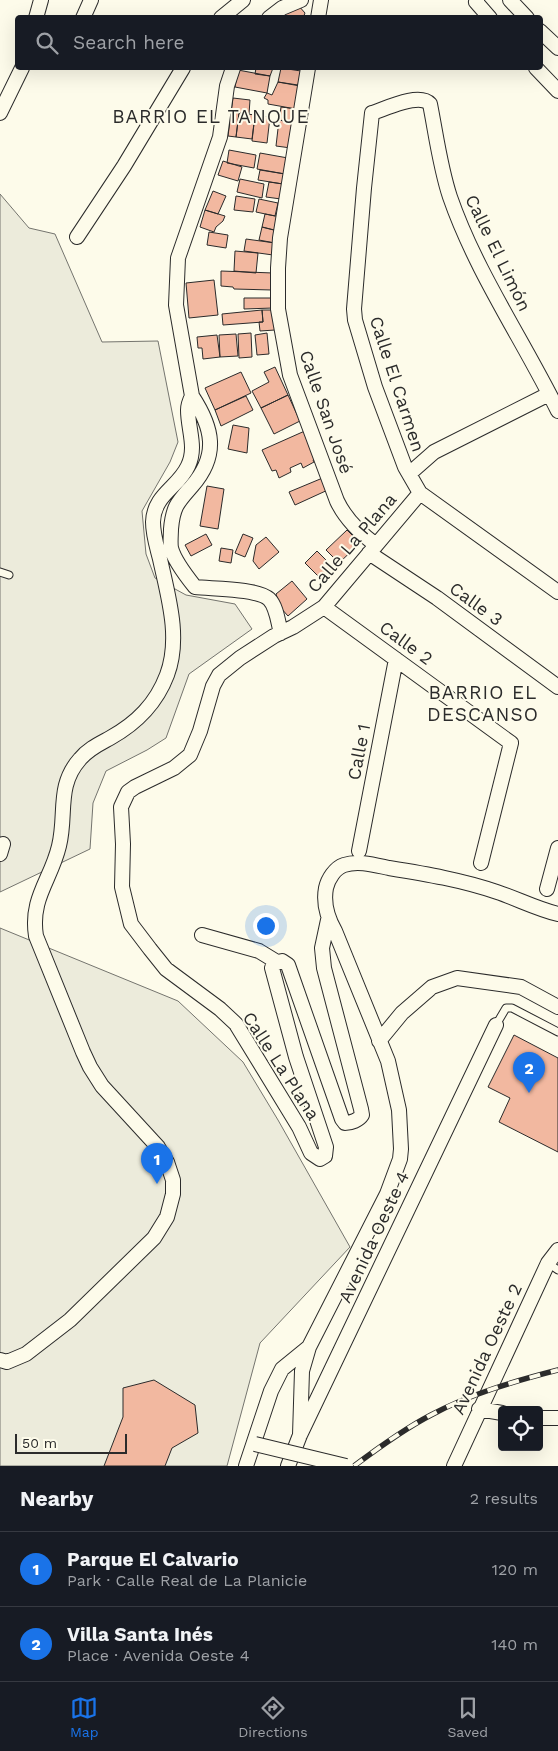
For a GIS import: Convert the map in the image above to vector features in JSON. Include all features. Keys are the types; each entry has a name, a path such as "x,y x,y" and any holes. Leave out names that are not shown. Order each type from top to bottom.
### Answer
{"street":[{"path":"37,15 41,0"},
{"path":"84,15 91,0"},
{"path":"225,15 243,0"},
{"path":"273,15 282,8 301,0"},
{"path":"318,15 321,0"},
{"path":"477,0 476,2 487,15"},
{"path":"510,0 524,15"},
{"path":"543,34 558,48"},
{"path":"0,113 21,70"},
{"path":"77,237 124,166 182,70"},
{"path":"232,70 227,86 220,137 178,258 176,272 176,305 192,396 208,426 211,443 207,465 201,475 176,504 172,518 172,548 184,572 195,587 243,591 255,593 269,599 273,605 281,633"},
{"name":"Calle San José","path":"308,70 280,238 277,287 281,331 290,375 340,506 373,549"},
{"path":"538,70 558,91"},
{"name":"Calle El Limón","path":"372,114 412,100 423,99 430,104 445,181 456,215 558,411"},
{"name":"Calle El Carmen","path":"372,114 354,309 355,320 375,387 409,474 420,493 558,592"},
{"path":"409,474 434,452 549,394"},
{"path":"0,1360 7,1362 26,1354 70,1320 154,1238 167,1217 173,1194 173,1180 158,1147 102,1086 82,1052 36,936 34,911 59,848 63,793 72,768 90,749 130,726 143,715 155,701 168,672 173,640 172,618 154,536 153,520 154,510 159,500 188,468 192,456 193,444 188,410 192,396"},
{"name":"Calle La Plana","path":"328,920 322,948 324,968 361,1110 362,1115 358,1120 345,1123 342,1119 286,963 282,961 274,964 273,974 296,1057 326,1147 325,1156 320,1159 311,1153 299,1126 236,1024 220,1009 166,969 132,924 127,911 122,886 123,844 121,806 128,792 134,787 174,768 190,755 200,731 212,686 219,675 240,658 324,607 420,493"},
{"name":"Calle 3","path":"373,549 558,688"},
{"name":"Calle 2","path":"324,607 511,743 481,863"},
{"name":"Calle 1","path":"359,852 396,659"},
{"path":"547,889 558,848"},
{"path":"300,1435 302,1371 309,1347 386,1194 400,1159 399,1110 388,1061 335,931 328,920 324,900 327,883 336,870 343,865 366,864 459,881 498,892 534,907 558,914"},
{"path":"202,935 259,951 277,962"},
{"path":"379,1041 402,1013 432,987 457,978 521,987 558,1007"},
{"name":"Avenida Oeste 4","path":"288,1466 300,1435 496,1025"},
{"name":"Avenida Oeste 2","path":"454,1466 480,1409 553,1267 558,1250"},
{"path":"246,1466 271,1391 282,1369 309,1347"},
{"path":"480,1409 498,1412"},
{"path":"543,1418 558,1418"},
{"path":"254,1443 346,1466"}],"lane":[{"path":"0,572 9,575"},
{"path":"496,1025 506,1008 512,1008 558,1032"}],"shaded area":[{"path":"0,194 29,228 55,234 102,342 158,341 178,442 170,462 142,511 146,554 155,578 186,595 235,604 252,629 189,674 166,738 106,771 93,803 90,849 0,892"},
{"path":"0,928 178,1001 243,1062 350,1247 260,1343 227,1466 0,1466"}],"building":[{"path":"298,5 305,13 304,15 280,15"},
{"path":"238,70 270,76 267,93 235,87"},
{"path":"256,70 272,70 270,76 255,74"},
{"path":"281,70 301,71 298,85 278,82"},
{"path":"278,82 300,86 296,109 268,104 268,100 264,98 267,93 272,95"},
{"path":"233,98 250,100 249,114 239,113 236,137 228,136"},
{"path":"281,107 296,109 295,123 279,120"},
{"path":"239,113 255,115 252,139 236,137"},
{"path":"255,115 270,117 267,143 252,141"},
{"path":"279,120 295,123 291,148 276,146"},
{"path":"229,150 256,155 254,168 227,163"},
{"path":"260,153 288,158 285,174 257,169"},
{"path":"223,161 242,167 238,181 218,175"},
{"path":"260,170 285,174 283,184 258,180"},
{"path":"240,179 264,184 262,198 237,192"},
{"path":"269,182 283,184 281,199 266,197"},
{"path":"213,191 226,196 218,214 205,210"},
{"path":"236,196 255,199 253,212 234,210"},
{"path":"259,199 278,203 275,216 256,212"},
{"path":"205,210 225,216 214,232 200,227"},
{"path":"265,214 281,217 278,231 262,227"},
{"path":"262,227 278,231 275,243 259,240"},
{"path":"209,232 228,235 226,248 207,245"},
{"path":"246,239 275,243 273,255 244,251"},
{"path":"235,251 258,253 256,273 234,271"},
{"path":"221,271 273,273 272,290 234,289 233,287 221,286"},
{"path":"214,280 218,315 189,318 186,283"},
{"path":"244,298 273,298 273,308 244,309"},
{"path":"262,310 263,322 223,325 222,314"},
{"path":"262,310 273,310 275,330 260,331 259,322 263,322"},
{"path":"251,333 252,357 239,358 238,334"},
{"path":"267,333 269,354 257,355 255,335"},
{"path":"236,334 238,356 220,357 219,335"},
{"path":"217,335 220,357 203,359 202,348 198,348 197,337"},
{"path":"275,367 288,395 261,408 252,391 269,382 264,372"},
{"path":"241,372 251,393 215,410 205,388"},
{"path":"288,395 300,421 274,434 261,408"},
{"path":"246,396 253,410 221,426 215,410"},
{"path":"233,425 249,428 247,453 228,449"},
{"path":"307,430 318,457 313,460 314,462 303,468 301,463 290,468 291,472 279,478 276,470 272,471 262,450"},
{"path":"325,477 330,489 295,505 289,492"},
{"path":"207,486 224,489 218,529 200,526"},
{"path":"347,530 360,543 339,563 326,550"},
{"path":"206,534 212,545 191,556 185,545"},
{"path":"243,534 253,538 245,557 235,553"},
{"path":"266,537 279,552 259,569 253,561 256,545"},
{"path":"221,548 233,550 231,563 219,561"},
{"path":"317,551 333,567 321,579 305,563"},
{"path":"292,581 307,599 288,616 280,607 276,594"},
{"path":"514,1035 558,1058 558,1152 499,1122 510,1098 488,1087"},
{"path":"154,1380 195,1405 198,1433 172,1448 165,1466 104,1466 123,1417 123,1388"}],"railway":[{"path":"354,1466 421,1420 446,1407 493,1389 558,1370"}],"place":[{"name":"Villa Santa Inés","path":"529,1093"},
{"name":"Parque El Calvario","path":"157,1184"}],"district":[{"name":"BARRIO EL TANQUE","path":"211,116"},
{"name":"BARRIO EL DESCANSO","path":"483,703"}]}
